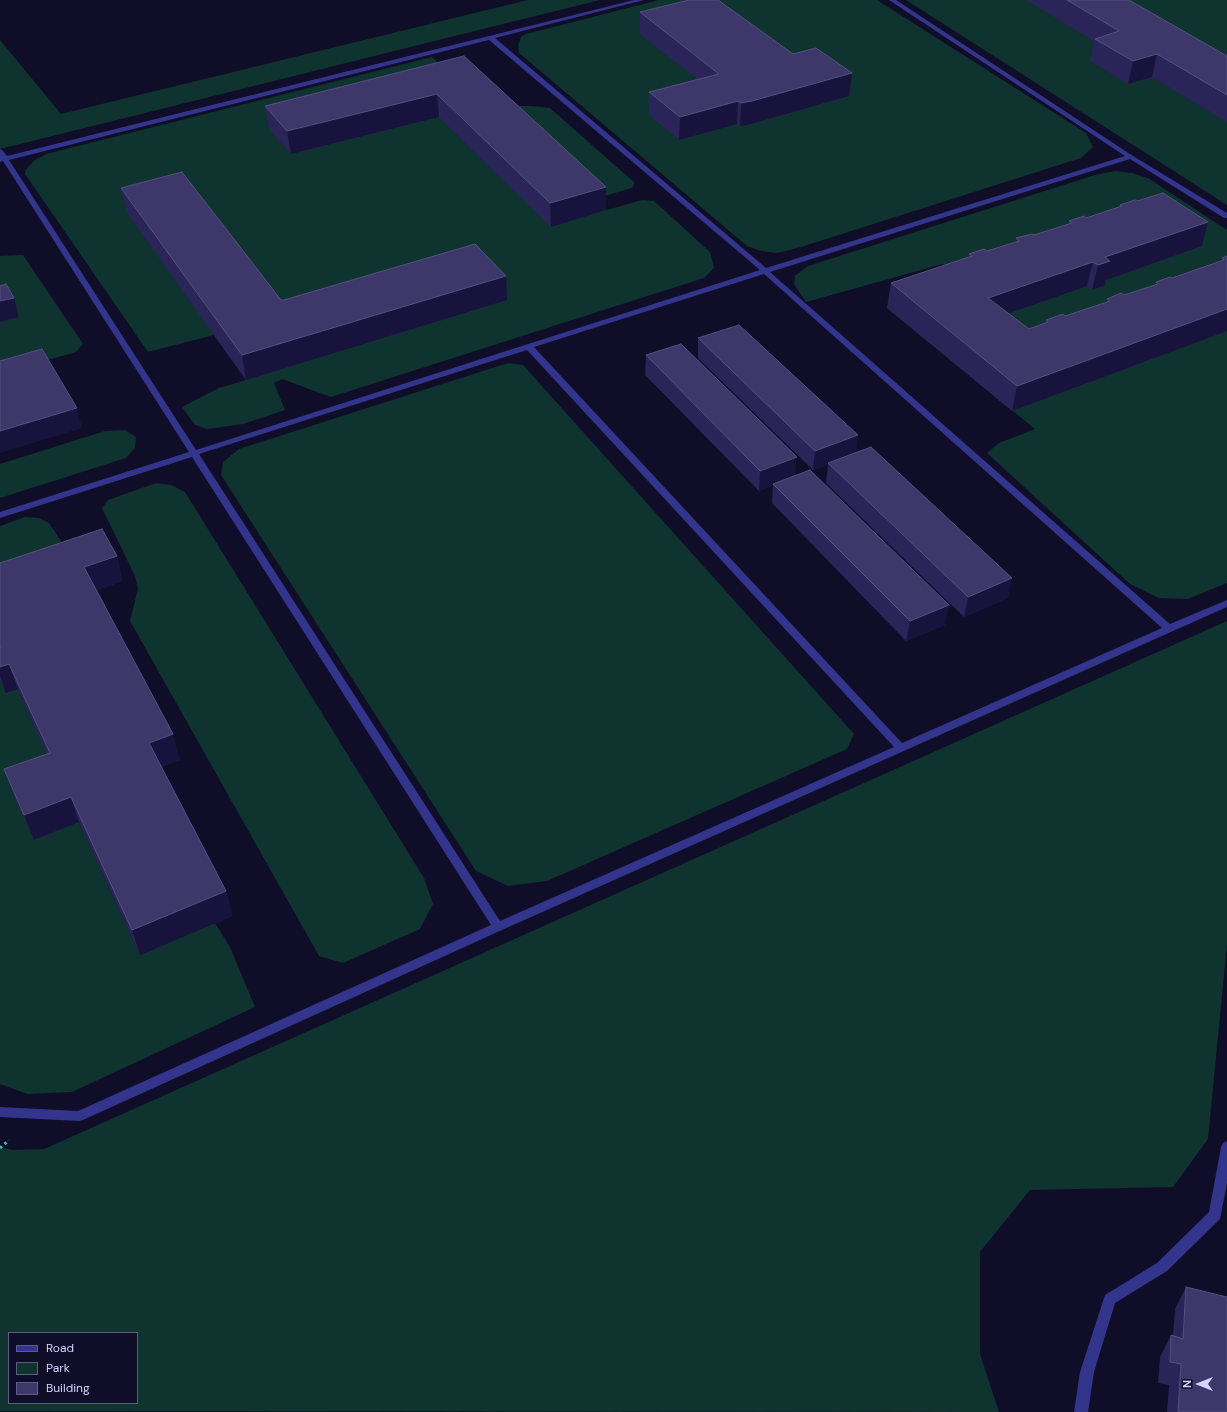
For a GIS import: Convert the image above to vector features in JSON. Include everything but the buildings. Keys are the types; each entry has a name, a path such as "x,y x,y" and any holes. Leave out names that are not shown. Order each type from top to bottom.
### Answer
{"lane":[{"path":"498,927 196,454 2,157 641,0"},
{"path":"892,0 1131,157 1227,216"},
{"path":"491,38 765,272 1168,628"},
{"path":"0,515 1131,157"},
{"path":"529,347 900,747"},
{"path":"0,1112 79,1116 900,747 1227,603"},
{"path":"1081,1412 1087,1372 1110,1298 1162,1267 1215,1215 1227,1147"}],"green space":[{"path":"528,0 600,0 0,149 0,40 61,114"},
{"path":"659,0 877,0 1086,133 1093,147 1081,158 801,247 777,253 761,251 747,246 519,53 518,46 521,37 526,34"},
{"path":"906,0 1227,0 1227,205"},
{"path":"432,57 456,81 503,106 532,106 550,108 635,183 632,188 594,199 607,210 642,200 654,201 710,252 714,268 704,278 331,397 282,379 274,383 285,410 243,424 207,429 195,425 182,407 219,388 246,380 214,335 148,352 25,174 26,169 35,160 46,154"},
{"path":"1115,171 1132,173 1148,178 1227,230 1227,583 1188,599 1159,598 1130,584 987,453 999,443 1035,429 887,308 967,281 965,278 943,264 806,302 794,284 795,276 808,266 1095,175"},
{"path":"23,255 83,344 76,352 0,373 0,256"},
{"path":"508,363 523,365 854,734 847,749 547,881 508,886 476,871 221,475 223,462 239,449"},
{"path":"125,430 136,437 135,448 126,458 0,498 0,464 105,431"},
{"path":"156,483 171,485 185,492 424,878 433,904 420,929 343,963 319,956 130,621 138,589 135,576 102,508 108,500"},
{"path":"25,517 39,518 49,523 77,565 0,591 0,526"},
{"path":"1227,621 1227,944 1208,1139 1173,1187 1030,1190 980,1252 980,1354 999,1412 0,1411 0,1147 13,1150 44,1149"},
{"path":"0,680 6,693 18,689 140,955 215,923 230,947 255,1007 72,1092 27,1094 0,1084"}]}
